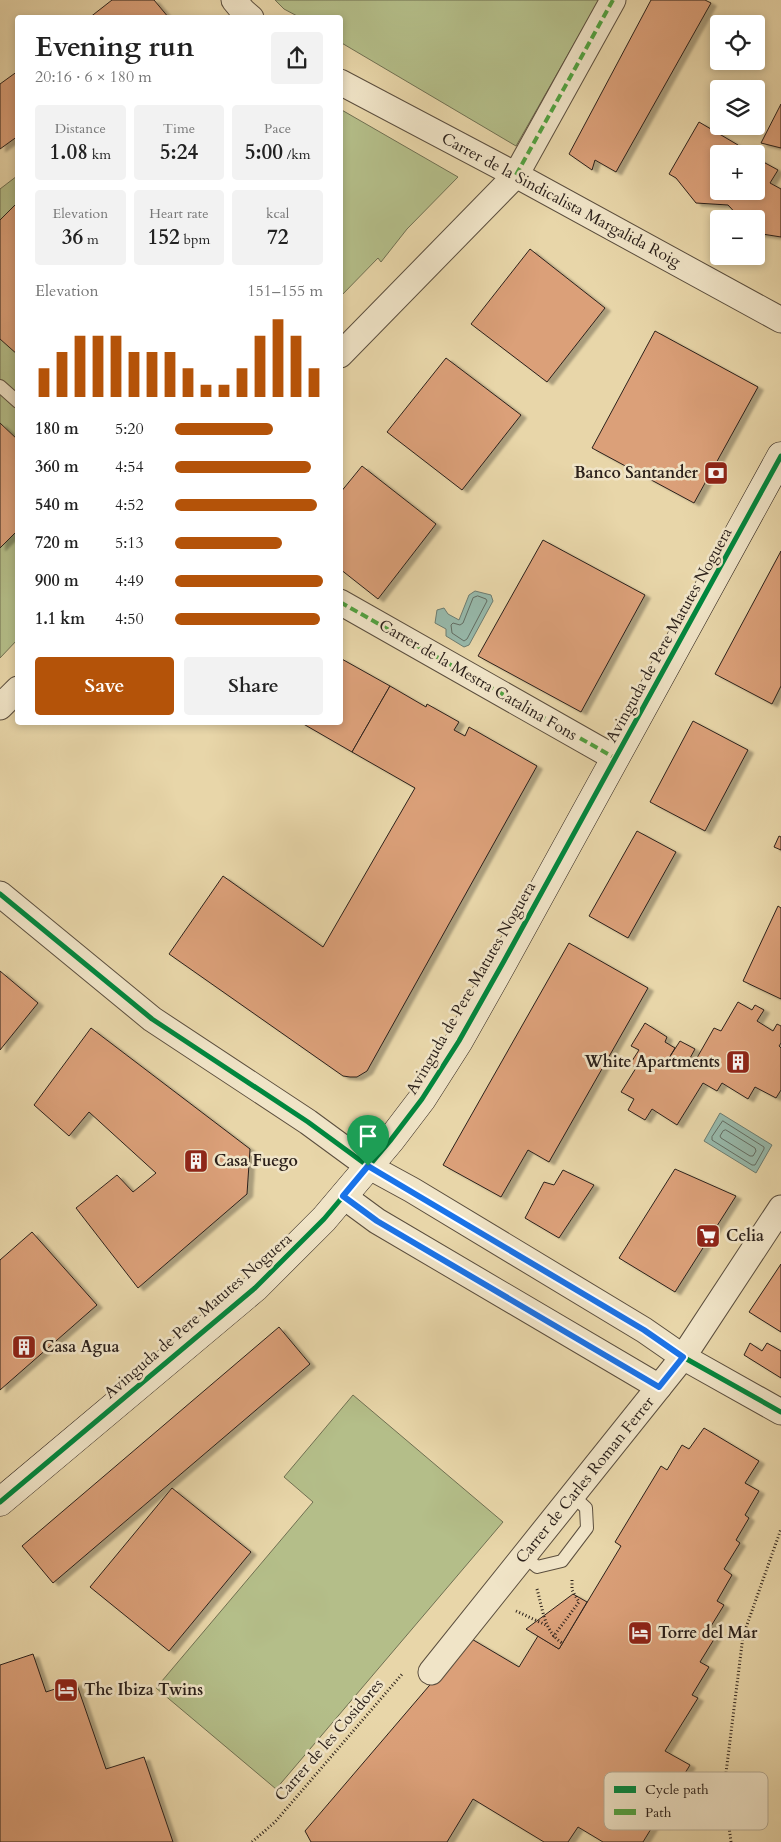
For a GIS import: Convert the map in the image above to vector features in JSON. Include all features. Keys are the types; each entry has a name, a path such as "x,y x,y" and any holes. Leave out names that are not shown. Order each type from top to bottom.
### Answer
{"street":[{"path":"234,0 248,15"},
{"path":"343,353 516,175 613,0"},
{"name":"Carrer de la Sindicalista Margalida Roig","path":"343,84 516,175 781,320"},
{"name":"Avinguda de Pere Matutes Noguera","path":"0,1502 254,1288 310,1235 422,1099 504,962 781,456"},
{"name":"Carrer de la Mestra Catalina Fons","path":"343,604 615,758"},
{"path":"0,707 15,692"},
{"path":"0,894 152,1019 308,1122 368,1166 420,1195 635,1324 683,1357 781,1412"},
{"path":"343,1196 377,1221 659,1387"},
{"name":"Carrer de Carles Roman Ferrer","path":"431,1672 530,1562 572,1496 683,1357 781,1208"}],"lane":[{"path":"0,386 15,399"},
{"path":"530,1562 562,1561 587,1528 586,1508 572,1496"}],"path":[{"path":"726,1772 743,1636 781,1530"},
{"path":"530,1562 547,1626 554,1637 562,1643"},
{"path":"554,1637 578,1602 572,1590 571,1582 573,1577"}],"green space":[{"path":"275,0 599,0 516,146 343,44 343,15 295,15 284,9"},
{"path":"343,111 458,177 407,229 381,262 378,258 343,294"},
{"path":"15,178 15,642 0,658 0,189"},
{"path":"353,1395 503,1522 276,1789 156,1688 313,1502 284,1477"}],"water":[{"path":"475,591 491,595 493,601 469,645 464,647 446,636 446,629 435,623 437,610 444,608 448,614 459,620 469,595"},
{"path":"720,1113 772,1145 756,1173 704,1141"}],"building":[{"path":"112,0 154,0 166,15 93,15"},
{"path":"651,0 705,0 711,3 616,172 595,160 592,170 569,154"},
{"path":"15,73 15,138 0,149 0,84"},
{"path":"781,104 781,148 761,143"},
{"path":"699,122 710,128 710,135 721,135 738,145 710,145 710,200 765,200 765,163 778,170 770,183 781,189 781,237 765,234 765,210 733,210 728,205 696,203 676,178 669,174"},
{"path":"15,205 15,352 0,339 0,220"},
{"path":"530,249 605,308 547,382 471,324"},
{"path":"655,331 758,387 694,503 592,448"},
{"path":"446,358 521,415 462,490 387,432"},
{"path":"0,423 15,437 15,533 0,548"},
{"path":"362,466 436,524 378,599 343,571 343,489"},
{"path":"543,540 645,595 581,712 478,656"},
{"path":"781,551 781,686 772,704 715,674"},
{"path":"343,660 390,686 352,752 305,725 343,725"},
{"path":"390,686 426,707 427,704 459,722 454,730 465,736 469,727 537,766 367,1071 357,1077 350,1077 343,1076 169,954 223,876 323,947 415,788 352,752"},
{"path":"693,721 748,750 705,831 650,802"},
{"path":"637,831 676,852 628,938 589,916"},
{"path":"779,836 781,837 781,850 774,847"},
{"path":"778,906 781,908 781,999 743,981"},
{"path":"569,943 648,988 549,1162 528,1150 501,1197 443,1165"},
{"path":"0,971 38,1003 0,1050"},
{"name":"White Apartments","path":"738,1002 752,1010 755,1005 764,1010 757,1021 773,1031 777,1024 781,1026 781,1043 779,1046 781,1048 781,1090 776,1098 755,1087 748,1099 722,1083 717,1091 703,1083 677,1125 652,1109 645,1120 628,1110 634,1099 621,1092 636,1068 630,1064 639,1050 631,1046 645,1023 667,1037 665,1042 675,1048 669,1058 680,1041 695,1049 689,1060 694,1063 714,1028 721,1031"},
{"name":"Casa Fuego","path":"91,1028 250,1149 247,1194 138,1288 76,1208 117,1175 133,1192 156,1173 89,1112 69,1136 34,1105"},
{"path":"675,1169 736,1196 675,1292 619,1258"},
{"path":"563,1170 594,1185 559,1238 525,1218 544,1182 554,1185"},
{"name":"Casa Agua","path":"32,1232 97,1305 0,1390 0,1260"},
{"path":"781,1264 781,1332 749,1312"},
{"path":"279,1327 310,1364 53,1583 22,1546"},
{"path":"750,1343 762,1351 767,1343 781,1351 781,1378 744,1355"},
{"name":"Torre del Mar","path":"704,1428 759,1461 745,1483 759,1491 745,1515 749,1518 736,1540 740,1543 724,1569 732,1575 717,1601 724,1605 708,1631 716,1636 700,1662 709,1667 692,1695 698,1698 665,1751 690,1765 686,1772 604,1772 604,1830 650,1830 643,1842 603,1842 578,1827 568,1842 544,1842 473,1799 447,1842 311,1842 305,1831 470,1638 519,1667 538,1636 559,1649 621,1546 615,1542 661,1466 667,1470 682,1445 689,1449"},
{"path":"172,1488 251,1552 169,1651 90,1587"},
{"path":"573,1594 587,1602 559,1649 526,1629"},
{"path":"33,1654 46,1692 76,1682 106,1769 144,1757 173,1842 0,1842 0,1665"}],"marked path":[{"path":"516,175 613,0"},
{"path":"343,604 615,758"}],"cycle path":[{"path":"0,1502 255,1288 324,1219 390,1141 422,1099 459,1041 504,961 781,456"},
{"path":"0,894 152,1019 308,1122 368,1166 412,1190 644,1330 683,1357 781,1412"}],"place":[{"name":"Banco Santander","path":"716,473"},
{"name":"White Apartments","path":"738,1062"},
{"name":"Casa Fuego","path":"196,1161"},
{"name":"Celia","path":"708,1236"},
{"name":"Casa Agua","path":"24,1347"},
{"name":"Torre del Mar","path":"640,1633"},
{"name":"The Ibiza Twins","path":"66,1690"}],"route":[{"path":"368,1166 412,1190 644,1330 683,1357 659,1387 377,1221 343,1196 368,1166"}]}
